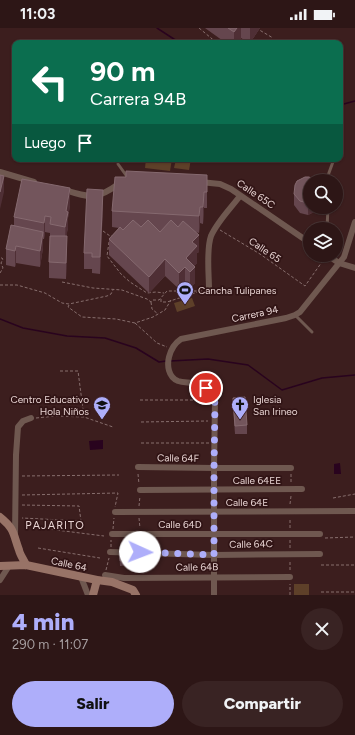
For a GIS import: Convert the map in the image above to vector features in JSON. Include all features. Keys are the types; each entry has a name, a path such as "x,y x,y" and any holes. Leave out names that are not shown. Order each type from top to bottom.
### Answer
{"street":[{"path":"0,172 39,183"},
{"path":"54,188 85,196 99,196 106,194 131,177"},
{"name":"Calle 65C","path":"196,182 220,184 231,189 303,238"},
{"path":"209,289 209,247 211,237 216,227 240,196"},
{"path":"295,315 300,312 339,263 345,253 355,222"},
{"path":"339,263 355,268"},
{"name":"Carrera 94","path":"170,354 177,342 189,337 295,315"},
{"path":"170,354 169,369 172,376 178,381 196,383 202,386 209,391 215,400 214,595"},
{"path":"26,565 19,551 15,535 15,496 18,427 23,421 31,418"},
{"name":"Calle 64F","path":"138,467 291,468"},
{"name":"Calle 64EE","path":"140,490 302,489"},
{"name":"Calle 64E","path":"115,512 355,511"},
{"path":"0,517 10,527 15,535"},
{"name":"Calle 64D","path":"112,534 320,536"},
{"name":"Calle 64C","path":"110,552 214,555 320,554"},
{"name":"Calle 64","path":"0,566 26,565 112,582 134,592"},
{"path":"0,580 9,566"},
{"name":"Calle 64B","path":"105,574 124,578 290,577"},
{"path":"81,577 88,595"},
{"path":"93,595 97,580"}],"lane":[{"path":"329,174 333,162"},
{"path":"118,164 131,177"},
{"path":"295,315 312,332"}],"path":[{"path":"199,28 213,40"},
{"path":"256,28 273,38"},
{"name":"Calle 65","path":"216,227 260,254 305,286 322,262"},
{"path":"103,230 110,236 116,236"},
{"path":"110,236 107,256 121,274 147,293 165,293"},
{"path":"0,256 3,259 1,263 3,268 0,273"},
{"path":"62,282 122,290 151,302 153,300 158,300 168,291 201,291"},
{"path":"0,285 17,285 45,293 62,303 69,304 107,296 111,294 113,290"},
{"path":"160,298 161,302 172,300 209,289"},
{"path":"69,304 68,307 82,317 135,323 165,310 172,300"},
{"path":"151,302 152,309 158,314"},
{"path":"135,323 157,343 166,346 170,354"},
{"path":"60,371 78,371 84,417"},
{"path":"140,400 215,400"},
{"path":"31,418 56,416 84,417 113,427"},
{"path":"141,422 215,421"},
{"path":"141,443 215,443"},
{"path":"16,476 119,475"},
{"path":"15,496 118,493"},
{"path":"333,498 355,494"},
{"path":"15,504 79,506 81,521 16,518"},
{"path":"32,527 104,536"},
{"path":"320,536 355,537"},
{"path":"38,548 100,558"},
{"path":"320,565 355,565"},
{"path":"321,592 355,592"}],"shaded area":[{"path":"146,162 172,162 170,171 145,168"},
{"path":"175,162 190,162 189,170 174,168"},
{"name":"Cancha Tulipanes","path":"192,298 195,306 177,312 174,303"},
{"path":"103,440 103,449 90,450 89,441"},
{"path":"340,463 341,474 334,474 334,464"},
{"path":"294,584 309,584 309,595 294,595"}],"building":[{"path":"228,28 237,28 234,32"},
{"path":"126,171 207,175 207,192 204,192 203,207 200,207 199,216 112,211 115,177 126,177"},
{"path":"0,175 4,176 0,192"},
{"path":"303,178 303,202 300,201 294,194 297,181"},
{"path":"22,179 70,188 65,227 50,224 51,217 45,216 44,223 14,217"},
{"path":"87,189 103,190 100,257 92,257 92,253 84,253"},
{"path":"133,220 141,227 148,220 160,232 171,220 178,227 183,221 199,235 192,242 197,246 186,258 195,267 190,272 185,267 179,273 165,259 149,277 109,239 120,227 123,230"},
{"path":"11,225 43,232 40,251 16,246 15,251 6,249"},
{"path":"50,236 67,236 66,263 49,262"},
{"name":"Iglesia San Irineo","path":"245,397 247,425 235,426 233,398"},
{"path":"119,551 130,551 131,560 120,561"}],"waterway":[{"path":"157,28 175,40"},
{"path":"343,104 355,101"},
{"path":"0,319 23,328 67,336 105,338 136,348 159,362 166,361"},
{"path":"170,361 208,359 248,365 282,390 322,378 355,375"}],"place":[{"name":"Cancha Tulipanes","path":"185,305"},
{"name":"Centro Educativo Hola Niños","path":"102,420"},
{"name":"Iglesia San Irineo","path":"240,420"}],"district":[{"name":"PAJARITO","path":"55,525"}],"route":[{"path":"140,552 214,555 215,400 206,388"}]}
